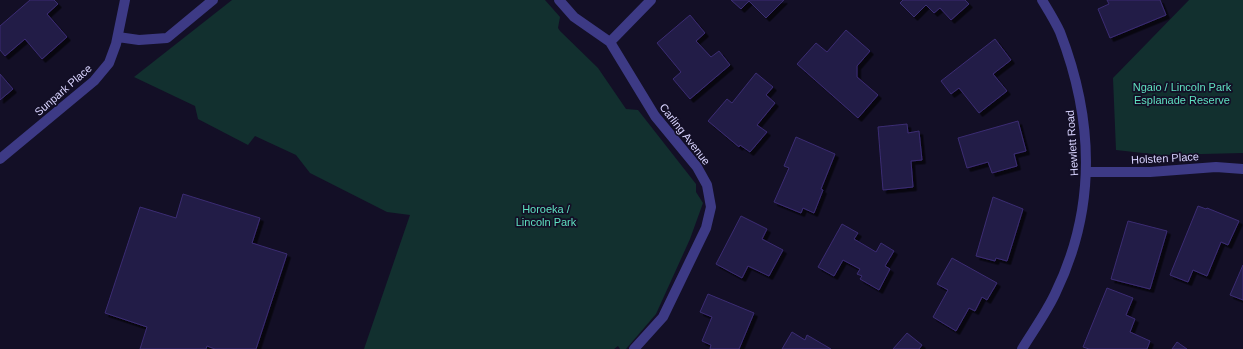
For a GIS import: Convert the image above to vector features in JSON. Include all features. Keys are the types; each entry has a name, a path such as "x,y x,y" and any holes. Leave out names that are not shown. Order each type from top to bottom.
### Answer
{"street":[{"name":"Sunpark Place","path":"0,159 94,81 109,63 118,37 125,0"},
{"path":"118,37 139,40 167,38 213,0"},
{"name":"Carling Avenue","path":"559,0 574,17 610,42 655,116 697,167 707,185 711,207 706,228 663,317 634,349"},
{"path":"610,42 651,0"},
{"name":"Hewlett Road","path":"1022,349 1055,295 1070,259 1084,206 1087,172 1080,94 1060,31 1042,0"},
{"name":"Holsten Place","path":"1087,172 1150,172 1216,167 1243,169"}],"green space":[{"name":"Horoeka / Lincoln Park","path":"232,0 545,0 560,17 558,28 560,31 598,68 626,109 638,110 696,184 696,192 703,203 690,239 656,314 626,349 620,349 618,346 614,349 364,349 410,215 387,212 310,173 296,155 255,136 248,145 198,119 195,106 134,77"},
{"name":"Ngaio / Lincoln Park Esplanade Reserve","path":"1189,0 1243,0 1243,153 1161,155 1116,150 1113,78"}],"building":[{"path":"30,0 54,0 58,4 47,14 67,37 42,59 25,39 5,56 0,50 0,26"},
{"path":"731,0 784,0 766,18 749,1 741,9"},
{"path":"903,0 965,0 969,4 951,20 940,8 934,13 926,5 914,17 900,3"},
{"path":"1107,0 1160,0 1166,15 1110,38 1098,9 1109,4"},
{"path":"690,15 705,33 696,41 711,57 719,51 730,65 690,99 673,79 681,72 657,43"},
{"path":"846,30 870,51 857,66 857,77 878,95 858,118 797,64 816,43 827,52"},
{"path":"995,39 1011,60 993,74 1007,91 979,113 959,88 951,94 941,81"},
{"path":"756,73 773,87 766,95 775,103 757,125 767,132 750,152 740,145 739,147 708,121 727,99 732,103"},
{"path":"0,74 13,89 0,100"},
{"path":"1018,121 1026,151 1014,154 1017,166 992,173 988,162 967,168 958,138"},
{"path":"907,124 908,133 919,131 922,160 911,161 913,187 883,190 878,127"},
{"path":"796,137 835,154 821,189 823,190 814,213 803,208 801,213 774,202 789,168 784,166"},
{"path":"183,194 260,218 252,243 287,254 256,349 215,349 207,346 206,349 140,349 147,327 105,313 140,207 176,218"},
{"path":"993,197 1023,209 1007,261 996,258 995,261 976,256"},
{"path":"1198,206 1207,208 1239,221 1228,245 1221,242 1207,276 1193,270 1188,282 1170,275"},
{"path":"741,216 767,229 762,239 783,250 769,276 748,266 742,278 716,264"},
{"path":"1128,221 1167,231 1150,289 1111,279"},
{"path":"842,224 858,233 854,239 876,252 881,243 894,251 885,266 890,269 879,290 860,279 862,276 857,274 860,269 843,260 834,276 818,267"},
{"path":"952,258 997,283 987,300 982,297 975,311 969,308 956,331 933,317 948,290 937,284"},
{"path":"1243,265 1243,300 1230,295"},
{"path":"1107,288 1133,298 1126,315 1135,319 1130,332 1150,341 1147,349 1089,349 1083,347"},
{"path":"708,294 754,313 739,349 710,349 711,345 702,341 712,317 700,312"},
{"path":"792,332 805,340 807,335 831,349 782,349"},
{"path":"907,333 922,345 919,349 893,349"},
{"path":"1177,342 1187,349 1172,349"}]}
